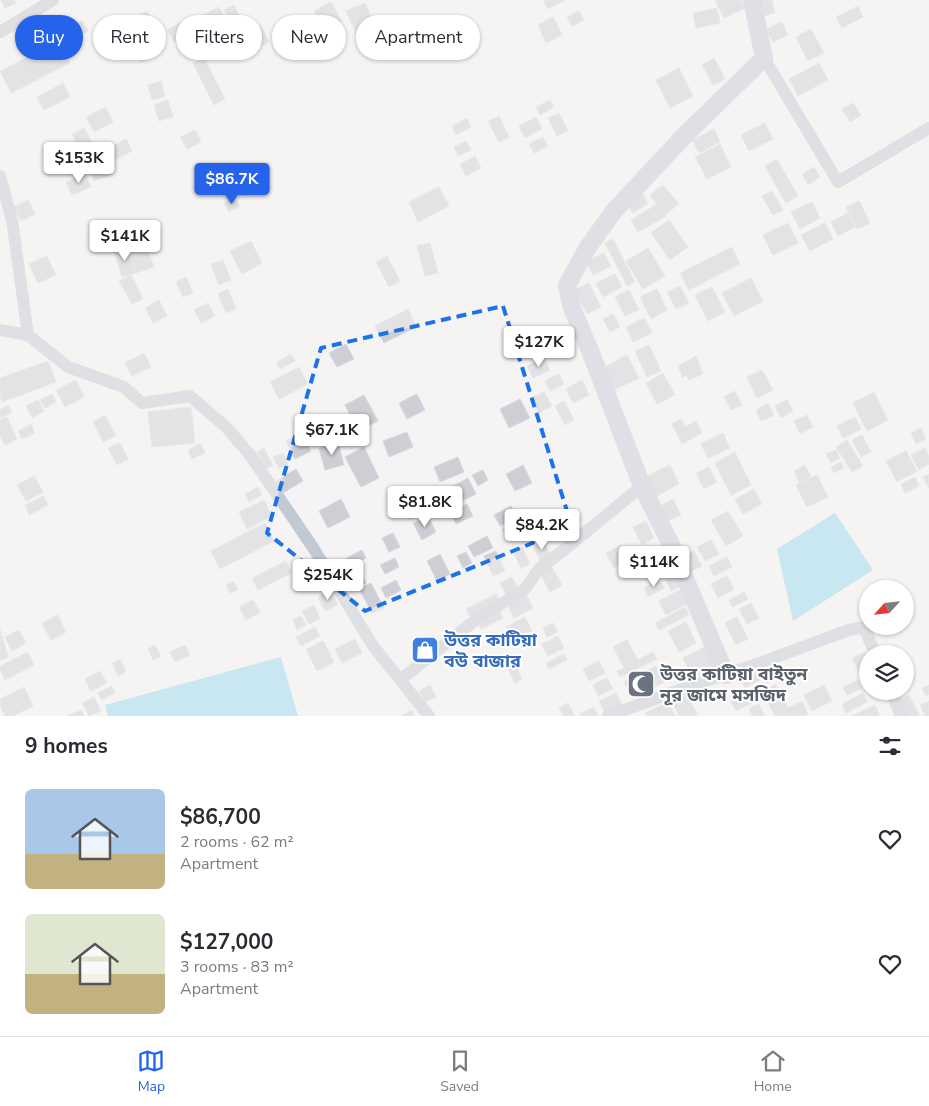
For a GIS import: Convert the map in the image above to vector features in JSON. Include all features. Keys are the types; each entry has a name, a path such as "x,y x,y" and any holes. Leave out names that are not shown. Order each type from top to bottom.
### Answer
{"street":[{"path":"0,32 53,0"},
{"path":"752,0 764,58 838,182 929,128"},
{"path":"726,674 670,543 642,486 572,308 568,285 588,247 614,211 684,135 764,58"},
{"path":"0,176 12,220 28,335"},
{"path":"0,330 28,335 68,367 124,387 142,403 190,396 227,428 250,455 314,549 373,646 429,716"},
{"path":"400,680 478,618 525,589 539,569 642,486"},
{"path":"608,716 849,630 864,627 872,645"},
{"path":"895,700 901,716"}],"highlighted area":[{"path":"503,306 572,527 365,611 267,533 321,348"}],"water":[{"path":"835,513 873,570 793,621 777,549"},
{"path":"281,657 298,716 108,716 105,705"}],"building":[{"path":"1,0 14,0 16,3 5,8"},
{"path":"543,0 566,0 548,9"},
{"path":"715,0 741,0 745,8 724,18"},
{"path":"758,0 772,0 775,13 759,17"},
{"path":"331,2 338,15 316,15 314,11"},
{"path":"365,3 370,15 356,15 356,33 346,11"},
{"path":"234,5 239,15 227,15 224,10"},
{"path":"858,6 863,17 842,28 836,17"},
{"path":"219,7 223,15 203,15"},
{"path":"717,8 720,23 696,28 693,13"},
{"path":"147,11 149,15 139,15"},
{"path":"579,11 584,20 572,26 567,17"},
{"path":"553,17 562,35 546,43 538,25"},
{"path":"83,22 88,31 83,34"},
{"path":"782,22 788,35 773,42 766,29"},
{"path":"176,25 176,41 174,42 167,30"},
{"path":"262,28 269,42 262,46"},
{"path":"811,29 824,53 808,61 796,37"},
{"path":"714,58 725,79 713,85 702,65"},
{"path":"22,60 68,60 70,63 11,93 0,71"},
{"path":"205,60 225,99 214,105 193,63"},
{"path":"819,63 828,80 798,96 789,79"},
{"path":"679,68 693,96 670,108 656,80"},
{"path":"161,81 165,96 152,100 148,85"},
{"path":"63,83 70,97 44,110 37,97"},
{"path":"168,100 173,117 159,121 154,105"},
{"path":"550,100 554,107 540,115 536,107"},
{"path":"853,103 861,115 850,122 842,109"},
{"path":"106,107 113,122 94,132 86,117"},
{"path":"559,113 568,131 557,136 548,118"},
{"path":"499,116 509,137 499,142 488,121"},
{"path":"536,117 542,129 525,138 519,126"},
{"path":"467,118 471,127 456,135 452,126"},
{"path":"765,123 773,139 749,151 741,135"},
{"path":"84,128 93,145 81,152 72,134"},
{"path":"714,129 720,142 699,153 692,140"},
{"path":"195,130 201,142 187,149 180,137"},
{"path":"543,137 548,146 534,153 529,144"},
{"path":"126,139 132,151 111,162 105,150"},
{"path":"466,141 471,150 458,156 454,147"},
{"path":"720,144 731,167 707,179 695,157"},
{"path":"101,149 111,175 94,181 85,155"},
{"path":"475,156 481,168 466,176 460,164"},
{"path":"777,159 798,196 786,203 765,166"},
{"path":"814,167 820,177 808,185 802,174"},
{"path":"85,173 91,187 72,195 66,182"},
{"path":"215,173 219,181 210,186 206,178"},
{"path":"252,176 259,189 245,196 239,183"},
{"path":"663,185 679,204 665,215 650,195"},
{"path":"439,187 449,206 418,222 409,202"},
{"path":"772,191 783,210 773,215 762,196"},
{"path":"643,194 648,204 632,213 627,202"},
{"path":"235,198 240,206 229,212 224,203"},
{"path":"28,200 35,214 21,221 14,207"},
{"path":"859,201 870,223 857,229 846,207"},
{"path":"812,202 820,218 800,229 791,212"},
{"path":"659,203 666,216 638,232 631,220"},
{"path":"848,213 855,227 838,236 831,222"},
{"path":"669,220 688,247 670,260 651,233"},
{"path":"148,221 151,240 113,247 109,228"},
{"path":"788,223 798,243 773,255 763,235"},
{"path":"825,223 833,239 810,251 801,235"},
{"path":"613,239 635,282 627,286 605,243"},
{"path":"251,241 262,263 242,274 230,251"},
{"path":"430,243 438,273 425,276 417,246"},
{"path":"146,245 154,267 136,273 129,250"},
{"path":"128,247 136,273 122,277 114,252"},
{"path":"732,247 740,264 689,290 680,273"},
{"path":"648,248 665,276 643,289 626,261"},
{"path":"604,253 611,266 593,275 586,262"},
{"path":"47,256 56,275 38,283 29,264"},
{"path":"387,256 400,281 389,287 376,262"},
{"path":"223,260 231,280 219,285 211,264"},
{"path":"615,274 622,287 603,297 596,283"},
{"path":"131,275 143,299 132,304 119,281"},
{"path":"186,277 193,293 183,297 176,282"},
{"path":"751,278 763,301 734,316 722,293"},
{"path":"589,283 601,307 587,314 574,290"},
{"path":"680,286 689,303 676,309 667,292"},
{"path":"712,287 725,312 708,321 695,295"},
{"path":"228,289 236,309 226,313 218,294"},
{"path":"657,289 667,310 651,319 640,297"},
{"path":"629,290 639,310 625,316 615,297"},
{"path":"159,300 167,316 153,323 145,308"},
{"path":"208,303 215,316 201,323 194,310"},
{"path":"408,309 416,327 384,343 375,326"},
{"path":"613,314 620,327 610,332 603,319"},
{"path":"644,318 652,333 633,342 626,327"},
{"path":"546,331 554,346 531,358 523,343"},
{"path":"346,344 354,359 337,367 329,353"},
{"path":"649,345 661,371 647,377 635,351"},
{"path":"144,353 151,367 132,376 125,363"},
{"path":"291,354 295,361 280,369 277,362"},
{"path":"627,355 639,378 614,390 603,368"},
{"path":"696,356 703,374 689,380 686,375 683,378 678,366"},
{"path":"544,357 550,370 533,378 527,366"},
{"path":"48,361 56,382 2,402 0,378"},
{"path":"299,367 308,384 279,399 270,382"},
{"path":"762,370 773,390 757,398 747,377"},
{"path":"663,373 675,395 657,404 646,383"},
{"path":"559,374 564,384 550,391 545,381"},
{"path":"76,380 84,397 65,407 56,390"},
{"path":"582,380 589,395 573,403 566,389"},
{"path":"735,391 742,405 731,410 724,397"},
{"path":"544,392 552,406 539,413 531,398"},
{"path":"874,392 888,420 867,431 853,403"},
{"path":"52,394 56,402 45,408 40,400"},
{"path":"417,394 425,410 407,419 399,403"},
{"path":"364,395 378,421 358,431 345,405"},
{"path":"520,399 530,418 509,428 500,409"},
{"path":"38,400 44,411 32,418 26,406"},
{"path":"787,400 793,411 781,418 775,406"},
{"path":"564,401 574,420 565,425 555,406"},
{"path":"768,403 774,415 761,421 756,410"},
{"path":"8,405 12,412 1,418 0,409"},
{"path":"191,407 195,443 152,447 148,412"},
{"path":"105,415 116,436 103,442 93,422"},
{"path":"807,415 813,427 800,434 794,421"},
{"path":"7,417 17,439 5,445 0,436 0,420"},
{"path":"855,417 861,429 843,438 837,426"},
{"path":"333,419 340,432 320,443 313,430"},
{"path":"681,419 685,427 696,421 702,433 682,444 672,424"},
{"path":"31,424 35,433 22,439 18,431"},
{"path":"921,428 926,439 916,444 911,433"},
{"path":"407,432 413,447 389,457 383,441"},
{"path":"301,433 311,451 295,459 286,441"},
{"path":"723,433 730,448 708,458 701,444"},
{"path":"862,435 871,452 861,457 852,440"},
{"path":"847,440 863,466 852,472 836,447"},
{"path":"338,442 344,465 325,470 319,448"},
{"path":"120,443 128,459 117,465 108,448"},
{"path":"200,443 205,453 192,459 188,450"},
{"path":"364,447 379,478 361,487 345,457"},
{"path":"264,448 273,466 266,469 257,452"},
{"path":"925,448 929,457 929,464 919,470 911,455"},
{"path":"836,450 840,458 831,463 826,454"},
{"path":"906,451 917,471 897,482 886,461"},
{"path":"735,452 751,485 731,495 715,463"},
{"path":"283,453 288,464 279,469 273,457"},
{"path":"458,457 464,472 440,482 434,467"},
{"path":"841,462 844,468 834,473 831,467"},
{"path":"523,465 532,483 515,491 506,474"},
{"path":"670,465 679,484 655,497 645,477"},
{"path":"805,465 811,477 799,483 794,471"},
{"path":"709,467 717,482 704,489 696,473"},
{"path":"296,469 303,481 283,493 276,481"},
{"path":"483,470 488,480 478,486 472,475"},
{"path":"929,474 929,488 923,477"},
{"path":"817,475 828,497 807,507 796,485"},
{"path":"34,476 43,492 26,501 17,485"},
{"path":"915,477 919,486 905,493 901,484"},
{"path":"468,478 476,494 450,507 442,492"},
{"path":"258,487 262,495 249,502 245,494"},
{"path":"754,489 762,504 743,514 735,499"},
{"path":"44,496 48,505 29,515 25,505"},
{"path":"341,499 350,517 328,528 319,511"},
{"path":"424,499 429,509 409,519 404,509"},
{"path":"673,499 681,515 666,522 659,507"},
{"path":"264,500 272,516 247,529 239,512"},
{"path":"467,504 473,516 456,524 450,512"},
{"path":"511,506 517,517 500,526 494,515"},
{"path":"570,511 577,525 552,537 546,524"},
{"path":"728,511 743,536 726,546 711,520"},
{"path":"428,516 436,532 422,540 413,523"},
{"path":"646,521 654,538 642,545 633,527"},
{"path":"265,523 274,541 220,569 211,551"},
{"path":"514,524 519,532 508,538 503,530"},
{"path":"542,526 547,535 532,543 527,533"},
{"path":"393,533 400,547 389,552 382,538"},
{"path":"487,536 493,548 474,557 468,546"},
{"path":"711,540 719,554 705,561 697,547"},
{"path":"544,541 551,556 541,562 533,547"},
{"path":"621,545 629,561 614,568 606,553"},
{"path":"522,547 530,564 521,568 513,552"},
{"path":"362,550 366,558 349,567 345,559"},
{"path":"496,551 505,571 493,576 484,556"},
{"path":"694,551 702,566 690,572 682,557"},
{"path":"466,552 472,563 463,568 457,556"},
{"path":"440,554 450,574 437,581 427,561"},
{"path":"727,557 732,567 714,576 709,566"},
{"path":"395,558 399,567 385,574 380,565"},
{"path":"286,561 291,573 258,590 252,578"},
{"path":"551,565 562,585 550,592 539,572"},
{"path":"655,566 661,575 649,581 644,572"},
{"path":"359,570 366,583 350,591 343,578"},
{"path":"677,574 683,585 671,591 666,580"},
{"path":"727,576 734,589 718,598 711,584"},
{"path":"512,577 519,591 507,597 500,583"},
{"path":"396,580 401,590 386,598 381,588"},
{"path":"660,580 664,588 648,597 644,588"},
{"path":"233,581 238,590 230,593 226,585"},
{"path":"371,583 384,608 372,613 359,589"},
{"path":"683,588 690,602 666,615 659,601"},
{"path":"331,590 338,605 325,611 318,597"},
{"path":"744,592 748,599 732,607 729,600"},
{"path":"496,594 501,602 471,618 466,609"},
{"path":"526,594 533,608 514,618 507,604"},
{"path":"253,600 260,613 246,620 239,607"},
{"path":"751,603 759,618 747,624 739,609"},
{"path":"314,605 320,619 309,624 302,611"},
{"path":"685,607 689,615 659,630 655,623"},
{"path":"499,609 503,618 481,629 477,621"},
{"path":"58,615 66,632 51,640 42,623"},
{"path":"301,616 306,625 297,630 293,620"},
{"path":"525,617 532,631 513,641 506,627"},
{"path":"737,617 748,639 736,645 725,623"},
{"path":"686,622 696,643 679,652 668,631"},
{"path":"553,623 558,632 547,637 543,628"},
{"path":"315,627 320,636 301,646 296,637"},
{"path":"0,629 8,657 0,660"},
{"path":"19,630 26,643 12,651 5,637"},
{"path":"558,636 564,648 548,656 542,644"},
{"path":"355,639 362,653 342,663 335,649"},
{"path":"627,640 638,660 653,652 657,659 620,677 617,671 624,668 613,647"},
{"path":"323,641 334,662 317,671 306,649"},
{"path":"155,645 161,656 153,660 148,649"},
{"path":"185,645 190,655 175,662 170,652"},
{"path":"705,647 715,667 693,678 683,658"},
{"path":"28,652 34,665 5,680 0,666"},
{"path":"564,654 567,660 549,669 546,663"},
{"path":"859,655 859,672 852,658"},
{"path":"120,659 126,672 118,676 112,663"},
{"path":"599,661 605,673 589,681 583,669"},
{"path":"773,663 780,677 767,683 760,669"},
{"path":"516,666 522,679 515,683 508,670"},
{"path":"656,666 664,682 632,698 624,682"},
{"path":"100,671 107,683 91,691 85,679"},
{"path":"756,672 760,680 745,688 741,680"},
{"path":"607,678 613,689 598,696 593,685"},
{"path":"858,680 859,682 859,689 847,695 843,687"},
{"path":"776,684 788,708 802,701 808,714 803,716 775,716 766,699 771,696 767,689"},
{"path":"430,685 436,697 425,702 419,691"},
{"path":"762,685 767,695 736,711 731,701"},
{"path":"824,685 832,701 812,711 804,695"},
{"path":"929,685 929,694 926,696 922,688"},
{"path":"112,686 115,693 102,700 98,693"},
{"path":"24,687 33,706 13,716 5,716 0,706 0,699"},
{"path":"616,693 622,705 606,714 599,701"},
{"path":"687,695 697,714 693,716 679,716 672,702"},
{"path":"859,695 859,700 866,700 867,702 846,713 842,704"},
{"path":"94,697 101,711 89,716 82,703"},
{"path":"899,700 912,700 920,716 907,716"},
{"path":"929,701 929,716 925,716 920,705"},
{"path":"668,702 675,716 647,716 645,713"},
{"path":"568,703 575,716 563,716 559,708"},
{"path":"759,704 765,716 753,716 749,709"},
{"path":"875,705 880,716 852,716"},
{"path":"594,707 598,716 581,716 580,714"},
{"path":"82,710 84,716 66,716"},
{"path":"412,710 415,716 401,716"}],"place":[{"name":"উত্তর কাটিয়া বউ বাজার","path":"425,650"},
{"name":"উত্তর কাটিয়া বাইতুন নূর জামে মসজিদ","path":"641,684"}]}
